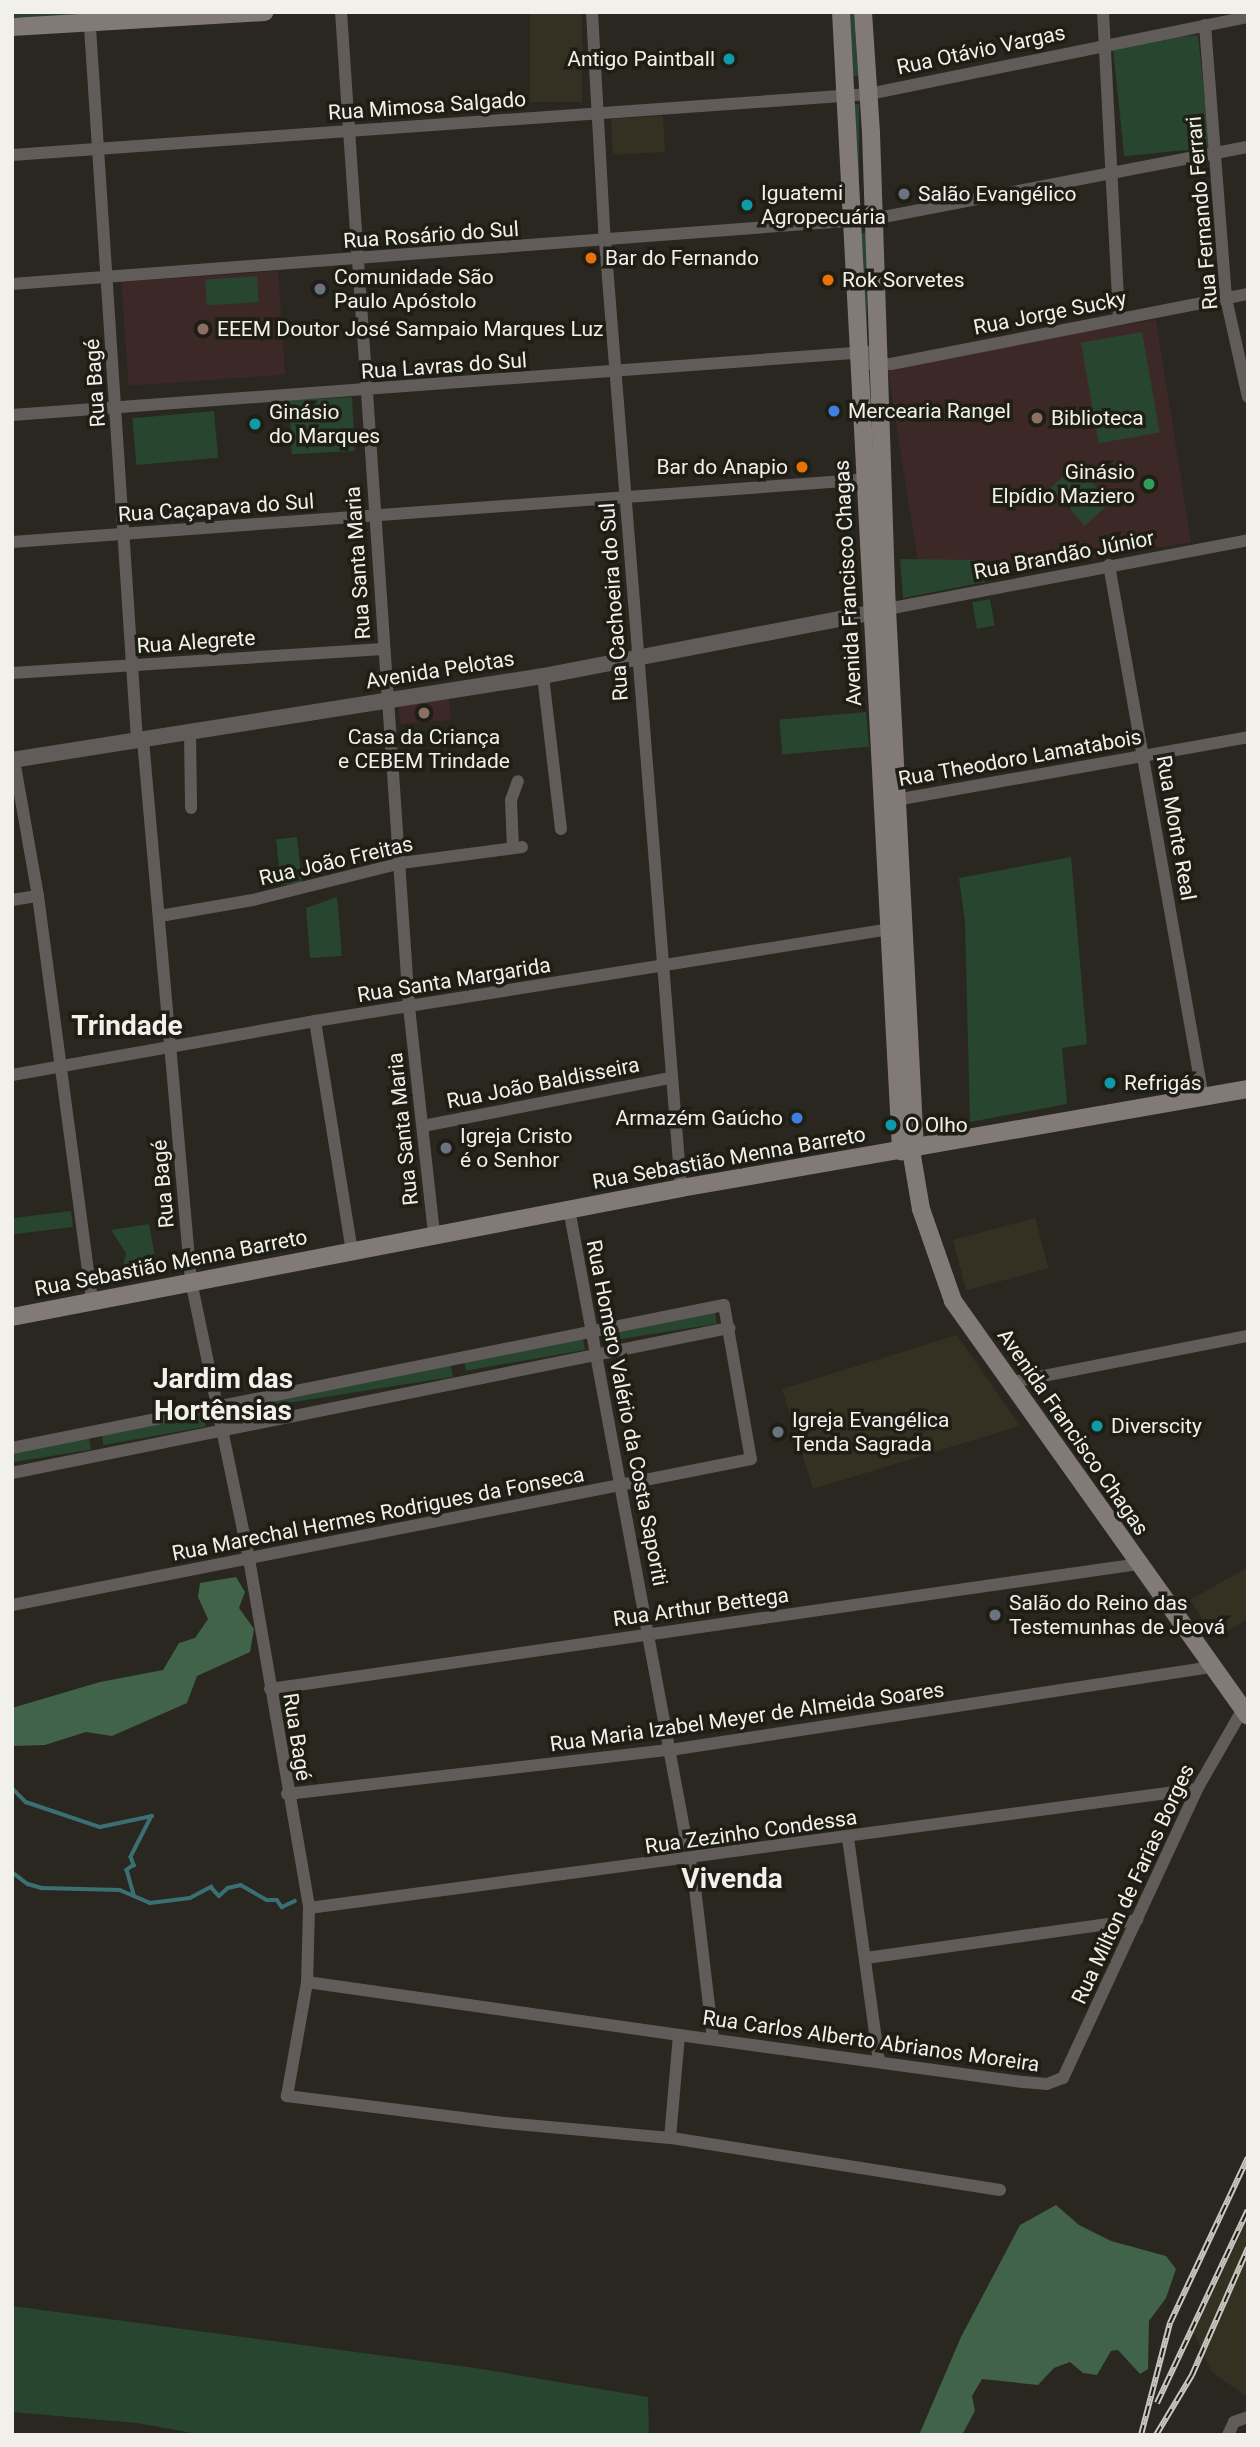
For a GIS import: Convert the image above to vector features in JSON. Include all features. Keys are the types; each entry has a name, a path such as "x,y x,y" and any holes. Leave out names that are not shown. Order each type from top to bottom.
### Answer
{"main road":[{"path":"12,27 89,17 265,12"},
{"name":"Avenida Francisco Chagas","path":"841,12 859,359 875,479"},
{"name":"Avenida Francisco Chagas","path":"863,12 869,94 879,358 875,479 879,612 909,1150 921,1209 943,1279 969,1325 1013,1382 1138,1564 1245,1712"},
{"name":"Rua Sebastião Menna Barreto","path":"12,1317 681,1188 1248,1089"}],"street":[{"name":"Rua Santa Maria","path":"341,12 383,649 410,1007 434,1236"},
{"name":"Rua Cachoeira do Sul","path":"592,12 605,240 670,1079 681,1188"},
{"path":"1103,12 1119,319"},
{"name":"Rua Bagé","path":"89,17 100,148 132,666 160,916 191,1281 248,1559 309,1909 307,1982 287,2096 495,2122 670,2138"},
{"name":"Rua Otávio Vargas","path":"845,96 869,94 1105,43 1248,17"},
{"name":"Rua Fernando Ferrari","path":"1205,25 1226,298 1248,397"},
{"name":"Rua Mimosa Salgado","path":"12,155 845,96"},
{"name":"Rua Rosário do Sul","path":"12,284 873,219 1248,147"},
{"name":"Rua Jorge Sucky","path":"859,359 1119,319 1248,294"},
{"name":"Rua Lavras do Sul","path":"12,415 617,372 859,359"},
{"name":"Rua Caçapava do Sul","path":"12,542 626,501 875,479"},
{"name":"Rua Brandão Júnior","path":"879,612 1248,540"},
{"name":"Rua Monte Real","path":"1109,565 1203,1097"},
{"name":"Avenida Pelotas","path":"13,760 543,676 879,612"},
{"name":"Rua Alegrete","path":"12,673 383,649"},
{"path":"543,676 561,829"},
{"path":"190,732 191,808"},
{"name":"Rua Theodoro Lamatabois","path":"889,801 1248,737"},
{"path":"13,760 38,896 92,1302"},
{"name":"Rua João Freitas","path":"160,916 265,897 401,863 517,847 511,800 518,781"},
{"path":"12,900 38,896"},
{"name":"Rua Santa Margarida","path":"12,1075 315,1021 895,928"},
{"path":"315,1021 352,1251"},
{"name":"Rua João Baldisseira","path":"423,1126 670,1079"},
{"name":"Rua Homero Valério da Costa Saporiti","path":"569,1209 650,1634 689,1860 713,2038"},
{"path":"12,1448 724,1305 729,1328 12,1473"},
{"name":"Rua Marechal Hermes Rodrigues da Fonseca","path":"12,1605 751,1459 729,1328"},
{"path":"1013,1382 1248,1336"},
{"path":"456,1359 462,1381"},
{"path":"94,1432 99,1456"},
{"name":"Rua Arthur Bettega","path":"270,1689 1138,1564"},
{"name":"Rua Maria Izabel Meyer de Almeida Soares","path":"287,1794 670,1750 1211,1667"},
{"name":"Rua Milton de Farias Borges","path":"1063,2078 1198,1789 1245,1712"},
{"name":"Rua Zezinho Condessa","path":"309,1909 689,1860 1198,1789"},
{"path":"848,1838 879,2062"},
{"path":"866,1958 1137,1920"},
{"path":"307,1982 679,2035"},
{"name":"Rua Carlos Alberto Abrianos Moreira","path":"670,2138 677,2084 679,2035 1047,2084 1063,2078"},
{"path":"670,2138 1000,2190"},
{"path":"1228,2435 1234,2422 1248,2417"}],"shaded area":[{"path":"530,12 582,12 582,102 530,102"},
{"path":"663,116 665,152 613,155 611,119"},
{"name":"EEEM Doutor José Sampaio Marques Luz","path":"278,271 285,375 129,386 121,282"},
{"path":"1156,320 1191,542 922,585 886,363"},
{"name":"Casa da Criança e CEBEM Trindade","path":"449,699 451,720 400,724 398,703"},
{"path":"1035,1218 1048,1268 966,1290 953,1240"},
{"path":"957,1335 1020,1426 813,1489 782,1389"},
{"path":"1248,1567 1248,1619 1215,1638 1190,1600"},
{"path":"1248,2218 1248,2395 1244,2395 1211,2371 1194,2333"}],"green space":[{"path":"12,12 71,12 71,17 12,17"},
{"path":"848,12 854,12 858,76 851,76"},
{"path":"1198,35 1210,147 1124,156 1112,44"},
{"path":"852,104 859,104 859,204 852,204"},
{"path":"861,233 867,233 867,333 861,333"},
{"path":"257,276 259,302 207,306 205,280"},
{"path":"1142,332 1160,432 1099,443 1081,343"},
{"path":"352,397 355,451 292,454 289,400"},
{"path":"214,411 218,458 136,465 132,418"},
{"path":"1076,465 1110,503 1085,526 1051,488"},
{"path":"900,559 980,560 985,582 903,598"},
{"path":"990,599 995,626 977,629 972,602"},
{"path":"866,712 869,747 782,754 779,720"},
{"path":"297,837 302,883 281,885 276,839"},
{"path":"1071,857 1087,1044 1062,1048 1067,1104 970,1122 965,922 959,878"},
{"path":"337,897 342,956 310,958 306,908"},
{"path":"71,1211 73,1227 13,1234 12,1218"},
{"path":"149,1224 158,1273 120,1280 126,1253 111,1230"},
{"path":"715,1312 717,1324 605,1342 603,1330"},
{"path":"583,1339 585,1350 466,1371 464,1360"},
{"path":"451,1365 453,1377 229,1412 227,1401"},
{"path":"204,1416 206,1427 103,1445 102,1434"},
{"path":"89,1438 91,1450 14,1462 12,1450"},
{"path":"236,1577 245,1592 239,1608 254,1629 250,1652 197,1676 187,1703 112,1736 86,1732 45,1745 12,1746 12,1708 100,1682 163,1670 179,1643 195,1638 208,1619 198,1597 200,1583"},
{"path":"1056,2205 1079,2225 1111,2241 1166,2256 1176,2269 1166,2298 1149,2321 1148,2369 1140,2374 1118,2350 1111,2351 1097,2375 1083,2373 1070,2362 1054,2368 1038,2385 982,2379 972,2396 975,2411 962,2435 919,2435 961,2337 1020,2225"},
{"path":"12,2306 475,2368 648,2397 649,2435 204,2435 137,2423 12,2412"}],"waterway":[{"path":"12,1788 26,1802 100,1827 152,1816 131,1857 134,1865 127,1870 134,1895"},
{"path":"12,1872 28,1884 42,1888 120,1890 150,1903 190,1898 211,1887 219,1896 228,1888 241,1885 267,1900 277,1900 282,1907 295,1901"}],"railway":[{"path":"1141,2435 1170,2323 1248,2157"},
{"path":"1157,2403 1248,2210"},
{"path":"1156,2435 1192,2375 1248,2248"}],"place":[{"name":"Antigo Paintball","path":"729,59"},
{"name":"Salão Evangélico","path":"904,194"},
{"name":"Iguatemi Agropecuária","path":"747,205"},
{"name":"Bar do Fernando","path":"591,258"},
{"name":"Rok Sorvetes","path":"828,280"},
{"name":"Comunidade São Paulo Apóstolo","path":"320,289"},
{"name":"EEEM Doutor José Sampaio Marques Luz","path":"203,329"},
{"name":"Mercearia Rangel","path":"834,411"},
{"name":"Biblioteca","path":"1037,418"},
{"name":"Ginásio do Marques","path":"255,424"},
{"name":"Bar do Anapio","path":"802,467"},
{"name":"Ginásio Elpídio Maziero","path":"1149,484"},
{"name":"Casa da Criança e CEBEM Trindade","path":"424,713"},
{"name":"Refrigás","path":"1110,1083"},
{"name":"Armazém Gaúcho","path":"797,1118"},
{"name":"O Olho","path":"891,1125"},
{"name":"Igreja Cristo é o Senhor","path":"446,1148"},
{"name":"Diverscity","path":"1097,1426"},
{"name":"Igreja Evangélica Tenda Sagrada","path":"778,1432"},
{"name":"Salão do Reino das Testemunhas de Jeová","path":"995,1615"}],"district":[{"name":"Trindade","path":"127,1026"},
{"name":"Jardim das Hortênsias","path":"223,1395"},
{"name":"Vivenda","path":"732,1879"}]}
